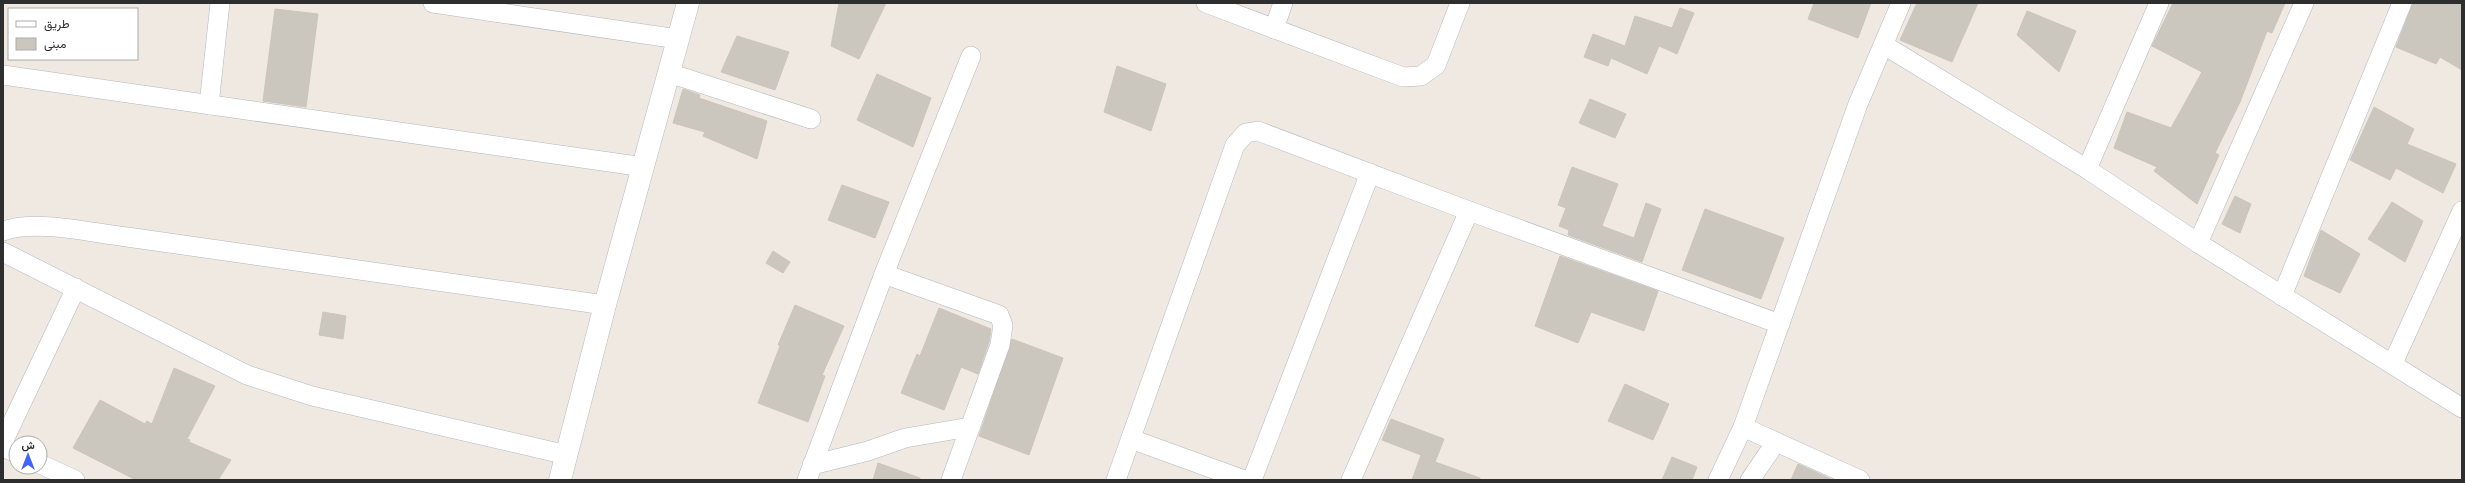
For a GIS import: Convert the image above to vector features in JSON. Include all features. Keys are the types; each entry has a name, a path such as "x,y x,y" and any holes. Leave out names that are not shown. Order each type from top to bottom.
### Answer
{"street":[{"path":"209,104 220,3"},
{"path":"433,3 499,8 678,39"},
{"path":"560,480 605,305 688,3"},
{"path":"1206,3 1403,77 1421,76 1436,65 1460,3"},
{"path":"1274,28 1283,3"},
{"path":"1718,480 1743,427 1852,119 1902,3"},
{"path":"2087,169 2159,3"},
{"path":"2198,243 2304,3"},
{"path":"2282,296 2402,3"},
{"path":"1884,46 2087,169 2198,243 2393,363 2462,408"},
{"path":"810,472 884,274 971,56"},
{"path":"669,73 811,119"},
{"path":"3,75 644,167"},
{"path":"1116,480 1235,146 1246,133 1258,130 1469,211 1780,324"},
{"path":"1252,480 1370,173"},
{"path":"1351,480 1469,211"},
{"path":"2393,363 2462,211"},
{"path":"3,231 11,228 47,227 105,234 605,305"},
{"path":"3,252 247,375 312,396 567,455"},
{"path":"884,274 999,315 1003,325 1000,345 951,480"},
{"path":"3,442 76,288"},
{"path":"810,472 905,438 970,427"},
{"path":"1743,427 1860,480"},
{"path":"1131,439 1244,480"},
{"path":"1750,480 1776,442"},
{"path":"48,468 75,480"}],"building":[{"path":"839,3 886,3 859,59 831,46"},
{"path":"1814,3 1871,3 1858,38 1808,19"},
{"path":"1917,3 1978,3 1952,62 1900,40"},
{"path":"2173,3 2285,3 2272,33 2267,31 2240,102 2215,153 2219,155 2197,204 2154,171 2157,167 2114,148 2127,112 2171,128 2202,72 2152,46"},
{"path":"2413,3 2462,3 2462,70 2440,57 2436,64 2396,47"},
{"path":"1680,8 1694,13 1677,54 1659,46 1647,74 1611,58 1608,66 1584,57 1593,34 1625,46 1635,16 1672,28"},
{"path":"275,9 318,14 306,107 263,101"},
{"path":"2027,11 2076,31 2059,72 2017,35"},
{"path":"737,36 789,52 775,90 721,72"},
{"path":"1117,66 1166,84 1151,131 1104,112"},
{"path":"877,74 931,98 913,147 857,120"},
{"path":"683,89 700,95 699,98 767,121 757,159 703,136 705,132 673,123"},
{"path":"1590,99 1626,114 1615,138 1579,123"},
{"path":"2374,107 2414,129 2407,144 2456,164 2443,193 2396,168 2390,180 2350,160"},
{"path":"1572,167 1618,184 1602,226 1634,238 1646,203 1661,209 1642,262 1568,235 1569,230 1559,226 1566,208 1558,205"},
{"path":"842,185 889,202 875,238 828,220"},
{"path":"2235,196 2251,204 2240,233 2222,224"},
{"path":"2392,202 2423,221 2405,262 2368,239"},
{"path":"1705,209 1784,238 1761,299 1682,270"},
{"path":"2321,230 2360,254 2340,293 2304,276"},
{"path":"773,251 790,262 783,273 766,263"},
{"path":"1560,256 1658,291 1644,331 1591,312 1578,343 1535,326"},
{"path":"795,305 844,326 822,375 825,376 808,422 758,403 780,346 778,345"},
{"path":"939,308 991,329 989,342 978,374 961,367 944,410 901,393 917,354 920,356"},
{"path":"323,312 346,316 343,339 319,335"},
{"path":"1012,339 1063,358 1029,455 979,436"},
{"path":"174,368 215,386 187,439 190,440 189,442 231,460 218,480 136,480 73,448 100,400 145,424 147,421 152,424"},
{"path":"1625,384 1669,404 1653,440 1608,421"},
{"path":"1391,419 1444,439 1435,462 1480,478 1480,480 1412,480 1421,455 1382,440"},
{"path":"1672,457 1697,467 1692,480 1662,480"},
{"path":"878,463 920,478 920,480 873,480"},
{"path":"1798,464 1833,480 1791,480"}]}
